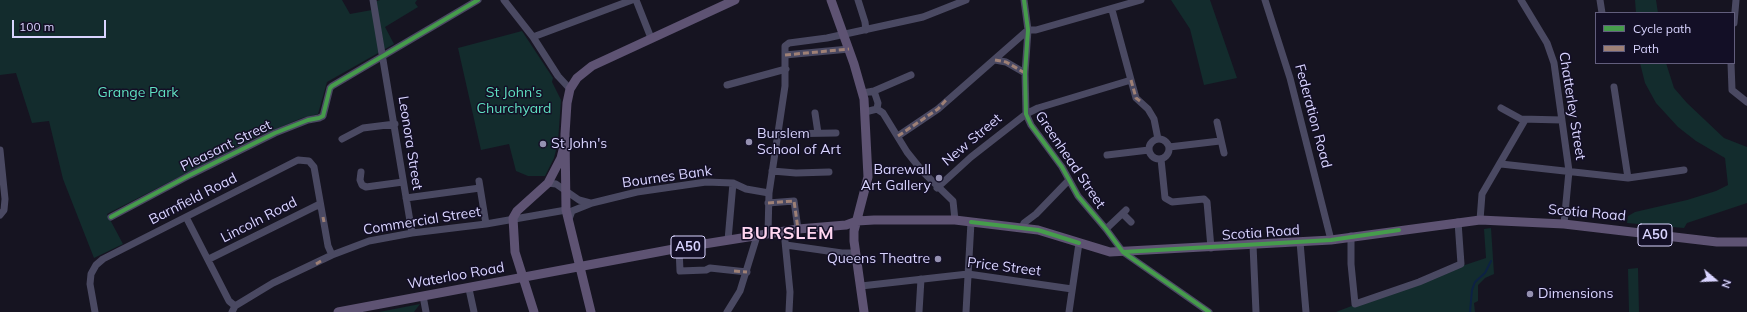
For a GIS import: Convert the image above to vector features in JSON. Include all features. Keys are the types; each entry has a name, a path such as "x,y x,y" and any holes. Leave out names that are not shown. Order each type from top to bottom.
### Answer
{"main road":[{"path":"591,312 566,210 565,134 567,103 570,89 577,78 592,66 736,0"},
{"path":"831,0 844,34 863,93 868,177 854,231 855,253 864,312"},
{"path":"534,312 515,252 513,218 521,207 548,183 561,158 565,134"},
{"name":"A50","path":"579,268 679,248 798,229 846,225 857,221 955,220 1022,228"},
{"name":"Scotia Road","path":"1022,228 1038,230 1110,252 1211,248 1331,240 1351,236 1480,220 1564,224 1717,242 1747,242"},
{"name":"Waterloo Road","path":"338,312 579,268"}],"street":[{"name":"Leonora Street","path":"373,0 395,124 412,233"},
{"name":"Pleasant Street","path":"111,217 190,175 275,133 308,120 323,116 330,88 478,0"},
{"path":"504,0 533,37 558,76 570,89"},
{"path":"533,37 632,0"},
{"path":"636,0 651,38"},
{"path":"858,0 866,30"},
{"path":"768,234 769,193 786,69 785,46 787,44 866,30 923,17 966,0"},
{"name":"Greenhead Street","path":"1024,0 1028,30 1025,73 1026,114 1031,125 1062,167 1068,181 1092,215 1106,229 1123,252 1209,312"},
{"path":"898,136 938,109 1028,30 1036,30 1112,10 1141,0"},
{"name":"Federation Road","path":"1265,0 1290,78 1331,240"},
{"name":"Chatterley Street","path":"1521,0 1548,43 1554,63 1569,171 1564,224"},
{"path":"1600,0 1602,12"},
{"path":"1735,12 1736,0"},
{"path":"1112,10 1136,98 1148,109 1154,119 1158,139"},
{"path":"785,55 849,49"},
{"path":"995,60 1006,62 1025,73"},
{"path":"1731,64 1732,90 1747,102"},
{"path":"731,87 786,69"},
{"path":"863,93 874,91 911,75"},
{"name":"New Street","path":"937,188 971,157 1026,114 1038,108 1131,80"},
{"path":"1614,87 1628,178"},
{"path":"874,91 878,103 877,109"},
{"path":"1501,108 1525,120 1562,120"},
{"path":"865,112 877,109 883,113 907,152 937,188 952,201 955,220"},
{"path":"815,113 818,133"},
{"path":"1480,220 1482,194 1501,164 1525,120"},
{"path":"1217,122 1220,141 1224,153"},
{"path":"342,139 363,128 395,124"},
{"path":"777,134 836,133"},
{"path":"1158,139 1164,140 1169,147 1166,156 1161,158 1153,156 1149,150 1150,144 1158,139"},
{"path":"1169,147 1220,141"},
{"path":"0,150 5,199 4,210 0,215"},
{"path":"1107,155 1149,150"},
{"path":"1161,158 1165,198 1172,202 1204,199 1207,202 1211,248"},
{"name":"Barnfield Road","path":"95,312 90,284 93,269 104,259 298,160 309,161 314,167 320,204"},
{"path":"1501,164 1628,178 1684,170"},
{"path":"772,171 796,173 829,172"},
{"path":"361,172 360,180 362,185 366,187 403,182"},
{"path":"1022,228 1024,222 1036,214 1068,181"},
{"name":"Bournes Bank","path":"569,219 572,211 592,203 637,192 706,182 733,183 746,189 769,193"},
{"path":"548,183 556,184 579,200 592,203"},
{"path":"728,240 733,183"},
{"path":"406,198 480,184 486,224"},
{"path":"768,203 794,202 798,229"},
{"path":"320,204 332,256"},
{"name":"Lincoln Road","path":"209,259 320,204"},
{"name":"Commercial Street","path":"234,309 274,283 318,262 369,241 412,233 486,224 513,218 566,210"},
{"path":"1106,229 1126,211 1131,222"},
{"path":"186,217 234,309"},
{"path":"966,312 971,222"},
{"path":"1351,236 1355,304 1419,282 1461,264 1458,222"},
{"path":"784,231 790,292 788,312"},
{"path":"727,312 740,291 757,236"},
{"path":"1300,242 1306,312"},
{"path":"1069,312 1079,243"},
{"path":"786,245 842,253 855,253"},
{"path":"1253,245 1256,312"},
{"path":"679,248 680,271 706,270 710,268 747,272"},
{"name":"Price Street","path":"861,286 968,274 1072,289"},
{"path":"919,312 921,279"},
{"path":"469,289 474,312"},
{"path":"423,296 426,312"}],"green space":[{"name":"Grange Park","path":"0,0 342,0 350,14 372,10 371,3 380,0 417,0 415,3 418,7 385,27 394,44 327,82 318,114 302,118 257,137 107,214 123,244 94,258 63,179 49,121 32,123 16,73 0,75"},
{"path":"1171,0 1210,0 1237,78 1204,85 1190,29"},
{"path":"1635,0 1656,0 1658,12 1636,12"},
{"name":"St John's Churchyard","path":"522,31 553,78 552,82 561,100 558,142 554,158 545,176 528,176 516,171 509,144 481,150 458,48"},
{"path":"1640,64 1666,64 1674,88 1687,103 1724,138 1747,147 1747,203 1687,223 1684,228 1627,223 1628,216 1635,212 1687,200 1716,191 1728,185 1725,158 1696,141 1678,127 1656,103 1645,83"},
{"path":"1491,228 1494,274 1485,278 1478,285 1478,301 1474,303 1475,312 1336,312 1461,264 1465,265 1486,258 1484,229"},
{"path":"1638,268 1639,312 1629,312 1628,269"},
{"path":"420,304 414,312 379,312"}],"waterway":[{"path":"1470,312 1472,290 1475,282 1485,273 1491,261"}],"marked path":[{"path":"785,55 849,49"},
{"path":"995,60 1006,62 1025,73"},
{"path":"1131,80 1136,98 1140,101"},
{"path":"898,136 938,109 947,99"},
{"path":"768,203 794,201 798,229"},
{"path":"323,217 324,222"},
{"path":"316,264 321,261"},
{"path":"734,271 747,272"}],"cycle path":[{"path":"111,217 190,175 275,133 308,120 323,116 330,88 332,86 478,0"},
{"path":"1024,0 1028,30 1025,73 1026,114 1031,125 1062,167 1078,196 1123,252 1209,312"},
{"path":"971,222 1038,230 1079,243"},
{"path":"1123,252 1331,240 1399,230"}],"place":[{"name":"Burslem School of Art","path":"749,142"},
{"name":"St John's","path":"543,144"},
{"name":"Barewall Art Gallery","path":"939,178"},
{"name":"Queens Theatre","path":"938,259"},
{"name":"Dimensions","path":"1530,294"}],"district":[{"name":"BURSLEM","path":"788,234"}]}
